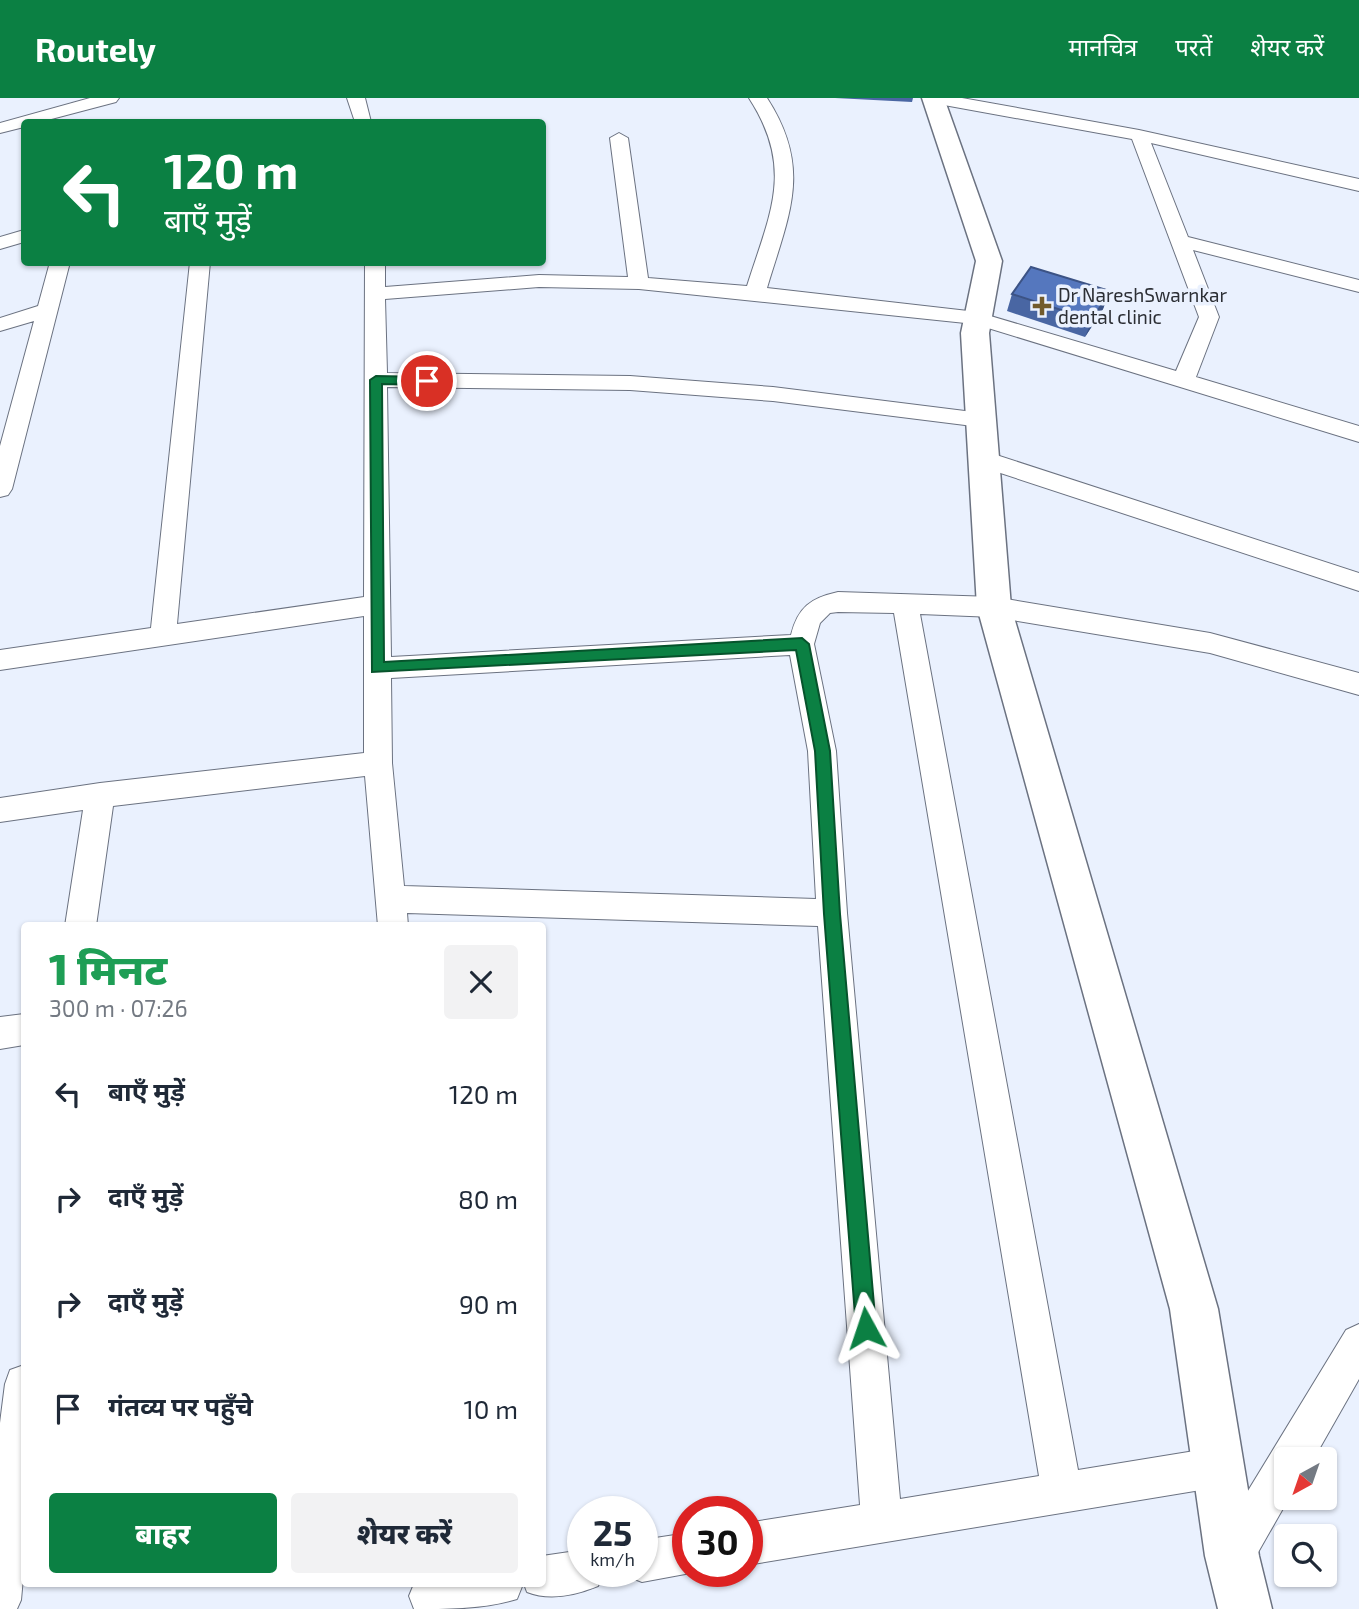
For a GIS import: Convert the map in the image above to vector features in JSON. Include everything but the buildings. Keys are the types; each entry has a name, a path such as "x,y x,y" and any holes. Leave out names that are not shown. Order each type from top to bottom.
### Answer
{"street":[{"path":"33,119 110,98"},
{"path":"356,98 362,119"},
{"path":"755,293 780,205 785,162 770,116 758,98"},
{"path":"1245,1609 1232,1556 1195,1309 993,607 975,333 989,261 933,98 1139,135 1359,185"},
{"path":"0,128 21,122"},
{"path":"1139,135 1209,317 1183,381"},
{"path":"619,138 639,283"},
{"path":"0,243 21,237"},
{"path":"1180,241 1359,286"},
{"path":"0,489 59,266"},
{"path":"163,636 200,266"},
{"path":"375,266 379,764 392,912 832,914"},
{"path":"376,295 540,281 639,283 977,318 1359,434"},
{"path":"0,325 46,310"},
{"path":"376,380 629,383 773,394 981,419"},
{"path":"984,459 1359,582"},
{"path":"883,1522 832,914 822,751 802,644 808,619 824,605 838,601 993,607 1210,643 1359,684"},
{"path":"905,604 1062,1492"},
{"path":"0,660 376,606"},
{"path":"377,668 802,644"},
{"path":"0,810 100,795 379,764"},
{"path":"81,922 100,795"},
{"path":"0,1033 21,1030"},
{"path":"1298,1447 1359,1343"},
{"path":"0,1600 21,1411"},
{"path":"763,1541 1219,1467"},
{"path":"1232,1556 1274,1485"},
{"path":"546,1576 567,1573"},
{"path":"430,1596 484,1587"}],"place":[{"name":"Dr NareshSwarnkar dental clinic","path":"1042,306"}],"route":[{"path":"427,381 376,380 377,668 802,644 822,751 832,914 866,1328"}]}
